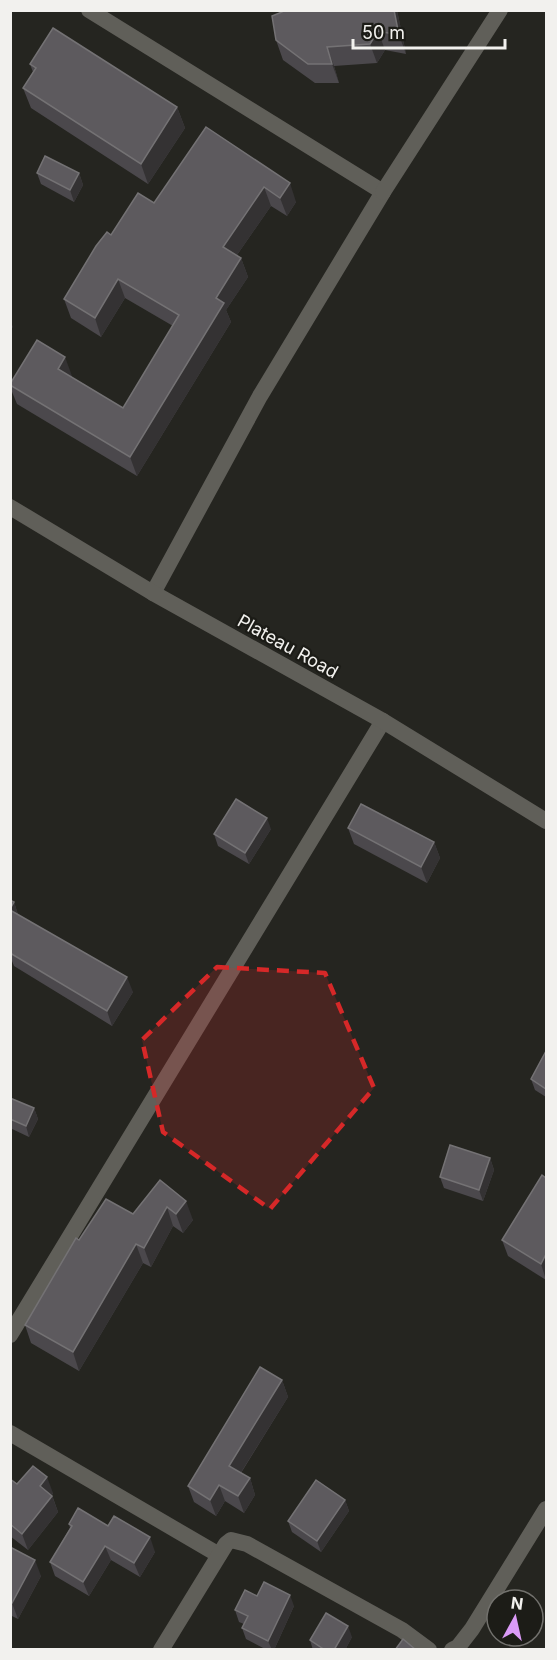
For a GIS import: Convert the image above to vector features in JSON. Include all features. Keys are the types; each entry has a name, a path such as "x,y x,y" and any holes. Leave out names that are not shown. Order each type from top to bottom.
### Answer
{"street":[{"path":"89,10 383,192"},
{"path":"153,593 260,396 383,192 500,10"},
{"name":"Plateau Road","path":"10,507 153,593 383,721 546,821"},
{"path":"10,1335 383,721"},
{"path":"10,1434 219,1555"},
{"path":"452,1650 458,1647 472,1629 546,1509"},
{"path":"161,1650 219,1555 231,1540 247,1544 402,1630 429,1650"}],"highlighted area":[{"path":"217,967 325,973 374,1088 270,1209 163,1132 142,1040"}],"building":[{"path":"282,10 394,10 399,35 378,31 370,44 327,47 332,64 308,64 276,40 272,16"},
{"path":"53,28 177,107 141,164 23,88 36,68 30,64"},
{"path":"206,127 290,183 280,198 264,187 223,247 241,258 216,298 224,303 130,457 10,384 37,340 65,357 58,369 123,408 179,315 118,279 95,318 64,299 96,246 107,232 111,235 138,193 154,203"},
{"path":"45,156 79,173 70,190 37,173"},
{"path":"236,799 267,818 245,853 214,834"},
{"path":"361,804 434,842 421,867 348,828"},
{"path":"10,910 127,977 107,1011 10,953"},
{"path":"546,1051 546,1089 531,1079"},
{"path":"10,1098 34,1108 26,1126 10,1119"},
{"path":"450,1145 490,1158 479,1190 440,1177"},
{"path":"542,1175 546,1178 546,1254 541,1264 502,1240"},
{"path":"160,1180 186,1201 176,1214 167,1207 144,1248 136,1244 73,1352 25,1325 76,1238 79,1240 106,1199 133,1214"},
{"path":"260,1367 282,1380 229,1466 250,1478 238,1496 219,1485 210,1500 188,1486"},
{"path":"33,1466 47,1477 40,1486 52,1496 22,1534 10,1524 10,1479 17,1484"},
{"path":"316,1480 345,1500 317,1541 288,1521"},
{"path":"78,1508 108,1526 114,1516 150,1537 134,1563 105,1546 83,1582 50,1562 72,1526 69,1524"},
{"path":"10,1547 35,1560 12,1603 10,1602"},
{"path":"264,1582 290,1595 268,1641 242,1628 248,1616 235,1610 245,1590 257,1596"},
{"path":"326,1613 348,1626 334,1650 325,1650 310,1640"},
{"path":"403,1639 416,1650 395,1650"}]}
